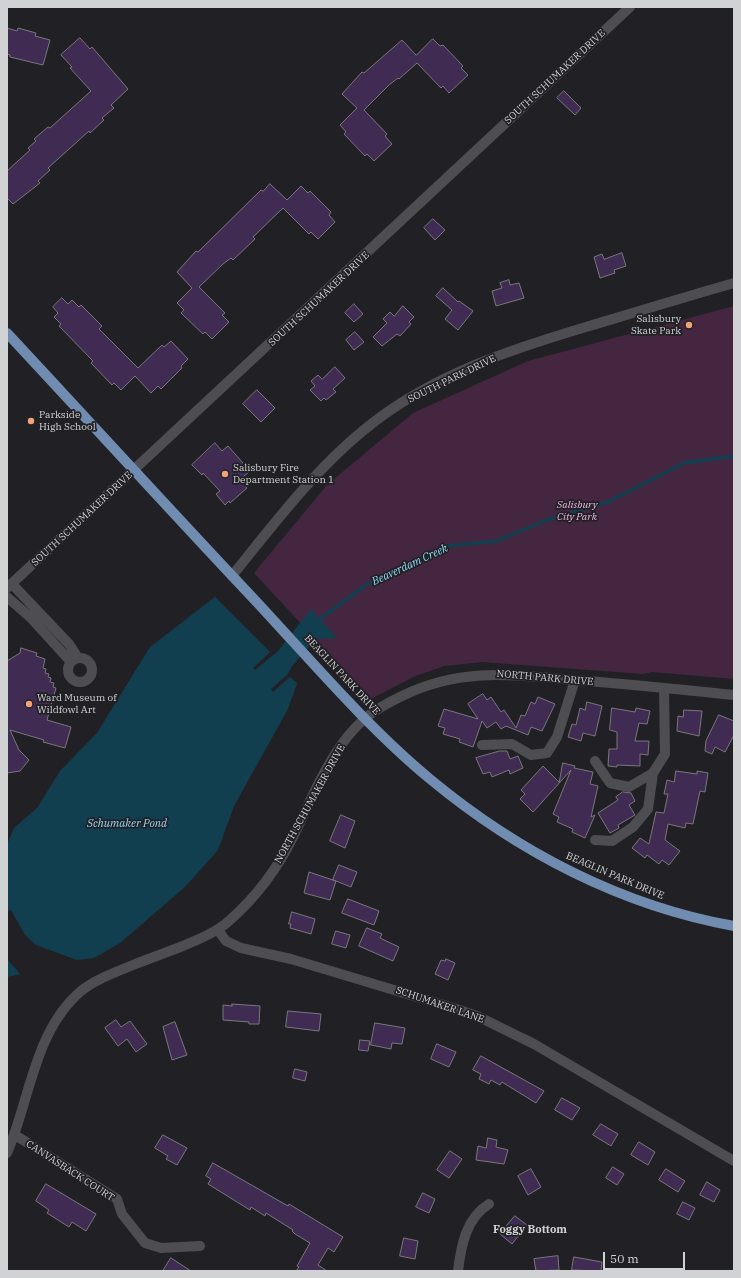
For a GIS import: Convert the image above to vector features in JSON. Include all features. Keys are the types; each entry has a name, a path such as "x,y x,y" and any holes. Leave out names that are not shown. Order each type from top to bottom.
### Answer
{"main road":[{"name":"BEAGLIN PARK DRIVE","path":"7,333 365,717 401,753 446,792 478,816 565,869 633,899 664,910 734,926"}],"street":[{"name":"SOUTH SCHUMAKER DRIVE","path":"9,586 630,7"},
{"name":"SOUTH PARK DRIVE","path":"232,576 306,487 361,434 399,405 450,377 512,350 734,283"},
{"path":"7,597 30,616 74,660 69,644 9,586"},
{"name":"NORTH PARK DRIVE","path":"365,717 412,692 452,678 471,675 505,674 664,688 734,696"},
{"path":"482,745 512,744 530,755 548,753 557,738 575,680"},
{"path":"595,840 612,841 633,827 648,809 653,773 665,754 664,688"},
{"name":"NORTH SCHUMAKER DRIVE","path":"7,1153 15,1135 30,1080 49,1032 66,1007 82,990 106,976 218,930 238,913 268,877 287,848 319,783 342,744 365,717"},
{"path":"595,761 610,783 629,787 653,773"},
{"name":"SCHUMAKER LANE","path":"218,930 226,941 241,948 299,962 477,1016 534,1044 734,1161"},
{"name":"CANVASBACK COURT","path":"15,1135 117,1199 122,1214 145,1243 160,1248 200,1246"},
{"path":"458,1271 461,1249 467,1231 478,1210 489,1204"}],"green space":[{"name":"Salisbury City Park","path":"734,306 734,679 652,672 643,674 482,662 444,666 413,677 371,699 254,573 327,485 413,413 528,361"}],"water":[{"name":"Schumaker Pond","path":"215,597 270,652 253,668 255,670 278,651 311,609 337,638 316,639 292,666 288,674 271,689 273,692 290,677 297,683 288,709 234,806 218,850 185,887 120,943 94,958 77,960 36,945 25,935 11,910 7,911 7,844 14,828 37,808 60,771 97,733 150,647"},
{"path":"7,959 20,974 7,977"}],"building":[{"path":"7,28 17,31 18,28 36,33 35,36 50,40 43,65 10,57 10,55 7,54"},
{"path":"80,38 90,49 92,47 128,89 111,105 114,108 102,118 104,120 90,133 89,131 48,168 50,170 38,181 40,183 13,204 7,198 7,171 30,150 28,148 36,141 34,139 48,127 50,128 91,91 70,68 72,67 61,55"},
{"path":"433,39 440,46 443,45 463,66 461,68 468,75 449,93 443,86 441,88 417,63 399,79 398,78 389,85 364,110 387,134 385,136 392,144 374,161 367,154 365,156 344,134 346,132 340,125 357,108 342,94 362,72 364,73 402,40 416,55"},
{"path":"564,91 581,108 575,115 557,98"},
{"path":"270,184 287,200 301,186 308,193 310,191 331,212 329,215 335,222 318,239 311,232 309,234 283,208 253,237 255,239 233,260 231,258 223,264 199,287 225,313 222,315 229,322 212,339 205,332 203,334 181,313 184,310 177,303 192,288 177,272 196,251 198,252 261,190 263,191"},
{"path":"433,219 445,230 435,240 424,228"},
{"path":"622,253 626,266 614,270 615,273 600,278 594,257 602,254 604,259"},
{"path":"509,280 510,285 519,283 524,298 496,306 492,291 502,288 500,283"},
{"path":"443,288 458,302 459,301 473,311 458,330 445,319 452,310 436,296"},
{"path":"62,298 68,304 72,300 79,307 81,305 102,326 99,329 138,368 162,345 164,347 171,341 188,359 181,366 182,368 161,389 158,386 151,393 135,376 121,390 114,383 112,385 91,363 93,361 59,326 61,324 54,317 58,313 53,307"},
{"path":"354,304 363,314 354,322 345,313"},
{"path":"403,306 414,317 409,322 411,324 400,336 397,334 382,346 373,337 387,323 383,319 390,312 394,316"},
{"path":"355,332 364,342 354,350 346,340"},
{"path":"335,367 345,378 333,389 336,392 326,400 324,398 321,401 310,390 315,386 311,381 318,375 322,379"},
{"path":"257,390 275,408 261,422 243,404"},
{"name":"Salisbury Fire Department Station 1","path":"215,443 222,451 228,446 250,471 243,477 249,483 245,486 247,488 230,503 229,501 225,505 216,494 220,491 203,473 202,475 192,465"},
{"name":"Ward Museum of Wildfowl Art","path":"21,648 37,653 36,656 45,659 43,668 46,669 45,673 49,674 48,677 51,678 50,682 54,683 53,687 56,688 47,720 71,727 65,748 10,730 19,750 29,760 20,771 7,773 7,661 20,653"},
{"path":"483,694 487,700 491,697 501,712 504,710 516,728 521,715 525,716 531,702 535,704 538,697 555,704 542,731 531,727 528,735 506,726 501,729 496,722 487,728 482,721 473,747 459,742 460,739 443,734 445,728 438,726 444,709 478,719 468,704"},
{"path":"587,702 602,706 595,736 583,733 581,741 568,737 572,724 576,725 580,708 585,710"},
{"path":"612,708 635,712 636,708 650,711 647,724 639,723 635,741 649,741 648,755 640,754 640,766 608,766 609,749 617,749 617,732 610,730"},
{"path":"684,710 702,711 699,736 677,731 678,716 683,717"},
{"path":"719,715 734,721 734,735 725,752 715,747 712,754 705,751 706,741"},
{"path":"500,751 507,751 510,759 518,756 523,768 510,774 509,770 492,777 490,772 483,774 476,758"},
{"path":"563,763 575,766 574,768 593,772 590,784 598,786 591,817 595,815 585,838 572,832 573,829 557,822 559,817 553,814 571,770 533,812 520,799 525,794 521,790 543,766 559,782"},
{"path":"676,771 697,774 697,771 708,773 705,792 700,791 693,824 686,823 685,828 668,824 665,840 680,851 669,865 662,860 659,864 647,855 645,858 632,848 640,838 649,844 656,812 664,813 668,794 664,794 667,780 674,782"},
{"path":"623,792 631,793 635,801 629,805 635,815 618,825 619,828 610,833 598,813 618,800 616,797"},
{"path":"341,815 355,821 345,848 330,841"},
{"path":"339,865 357,872 351,887 336,881 330,900 304,893 309,872 333,880"},
{"path":"348,899 379,911 374,925 342,913"},
{"path":"292,912 315,919 311,934 290,928 291,924 289,924"},
{"path":"367,928 382,934 380,938 399,947 393,961 359,946"},
{"path":"336,931 350,935 346,948 332,944"},
{"path":"446,959 455,963 448,980 435,974 441,960 445,961"},
{"path":"232,1004 260,1006 259,1024 223,1020 223,1005 232,1006"},
{"path":"288,1011 321,1014 319,1031 286,1027"},
{"path":"116,1020 121,1027 130,1021 147,1044 136,1052 127,1039 118,1046 105,1028"},
{"path":"175,1022 187,1055 172,1060 163,1027"},
{"path":"375,1023 405,1028 402,1044 392,1043 391,1049 371,1045"},
{"path":"360,1040 370,1041 368,1051 359,1050"},
{"path":"437,1044 456,1052 449,1067 431,1059"},
{"path":"481,1056 544,1091 536,1103 502,1082 500,1085 491,1080 489,1084 479,1079 481,1074 473,1070"},
{"path":"295,1069 307,1072 305,1081 293,1078"},
{"path":"562,1098 580,1108 572,1120 555,1110"},
{"path":"601,1124 618,1134 611,1146 593,1135"},
{"path":"163,1135 187,1148 177,1165 166,1159 168,1156 155,1148"},
{"path":"488,1138 497,1140 496,1147 508,1150 504,1164 476,1160 478,1146 486,1148"},
{"path":"639,1142 655,1152 648,1165 631,1155"},
{"path":"450,1151 462,1159 449,1178 437,1170"},
{"path":"213,1163 288,1206 289,1204 343,1237 334,1252 328,1248 318,1265 327,1271 296,1271 299,1267 297,1266 310,1243 266,1213 265,1216 251,1207 250,1210 208,1184 211,1179 206,1176"},
{"path":"613,1167 624,1174 617,1185 606,1178"},
{"path":"531,1169 541,1187 528,1195 518,1176"},
{"path":"666,1169 685,1181 678,1192 659,1180"},
{"path":"707,1182 720,1190 714,1202 700,1195"},
{"path":"46,1184 96,1214 86,1231 72,1222 69,1227 47,1213 49,1210 36,1201"},
{"path":"423,1193 435,1199 429,1213 416,1207"},
{"path":"683,1202 695,1208 689,1220 677,1214"},
{"path":"515,1216 527,1225 512,1244 500,1234"},
{"path":"404,1238 418,1241 415,1259 400,1256"},
{"path":"558,1256 559,1270 536,1271 534,1259"},
{"path":"574,1257 602,1262 601,1271 572,1270"},
{"path":"171,1258 191,1271 163,1271"}],"waterway":[{"name":"Beaverdam Creek","path":"320,619 366,585 446,546 496,541 547,520 608,502 684,463 734,456"}],"place":[{"name":"Salisbury Skate Park","path":"689,325"},
{"name":"Parkside High School","path":"31,421"},
{"name":"Salisbury Fire Department Station 1","path":"225,474"},
{"name":"Ward Museum of Wildfowl Art","path":"29,704"}],"district":[{"name":"Foggy Bottom","path":"530,1230"}]}
